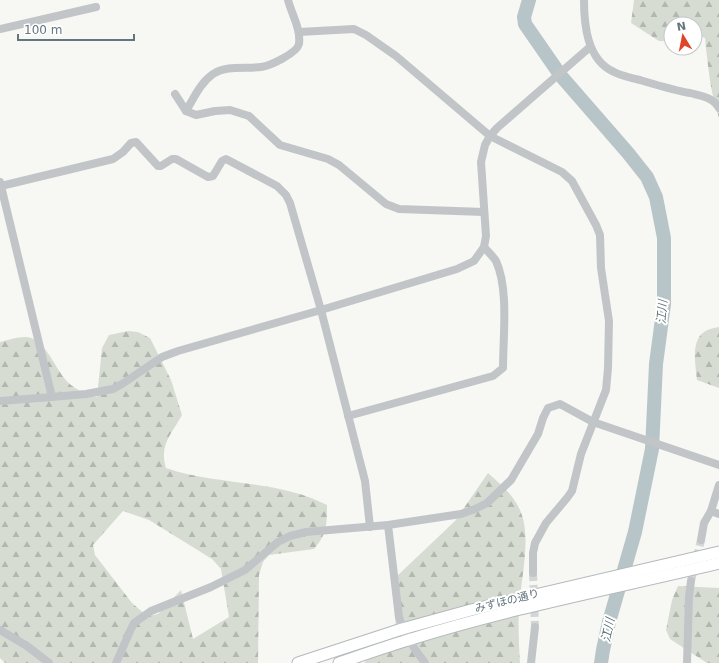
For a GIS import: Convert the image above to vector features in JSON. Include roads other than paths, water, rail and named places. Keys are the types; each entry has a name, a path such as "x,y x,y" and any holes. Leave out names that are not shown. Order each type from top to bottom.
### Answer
{"street":[{"path":"186,111 203,83 214,73 229,68 262,67 290,55 298,46 299,32 288,0"},
{"path":"584,0 585,24 590,47 602,64 612,72 665,88 705,97 716,102 719,108"},
{"path":"0,29 96,7"},
{"path":"299,32 354,29 366,34 396,56 490,136 562,172 572,181 596,225 600,235 601,268 609,321 606,390 581,454 572,491 546,522 535,543 533,553 533,573"},
{"path":"0,400 86,394 113,389 162,357 178,351 322,310 457,269 474,261 484,247 486,236 481,162 485,145 496,128 590,47"},
{"path":"175,94 186,111 196,115 230,110 248,116 280,145 328,159 339,165 386,204 399,209 484,212"},
{"path":"52,397 0,184 113,159 123,152 131,143 136,142 158,166 161,166 172,159 176,159 208,177 213,176 222,161 226,159 277,186 286,195 290,203 322,310 364,480 370,526"},
{"path":"348,416 493,376 503,368 504,290 495,260 484,247"},
{"path":"116,663 130,628 134,623 151,611 211,587 245,570 278,542 290,536 306,532 388,525 461,514 487,503 511,480 538,434 548,408 560,404 593,422 719,465"},
{"path":"701,540 704,523 710,511 719,484"},
{"path":"710,511 719,514"},
{"path":"388,525 397,605 402,629 425,663"},
{"name":"みずほの通り","path":"652,573 719,552"},
{"name":"みずほの通り","path":"298,663 402,629 471,610 652,573 719,564"},
{"path":"687,663 689,597 692,581"},
{"name":"みずほの通り","path":"339,663 408,640 605,583"},
{"path":"531,663 535,626"},
{"path":"0,630 27,646 49,663"}],"waterway":[{"name":"江川","path":"529,0 524,17 525,24 561,76 647,177 656,197 664,238 664,304 656,364 652,449 635,532 609,622 601,663"}],"tunnel":[{"path":"691,581 701,540"},
{"path":"533,573 535,627"}]}
